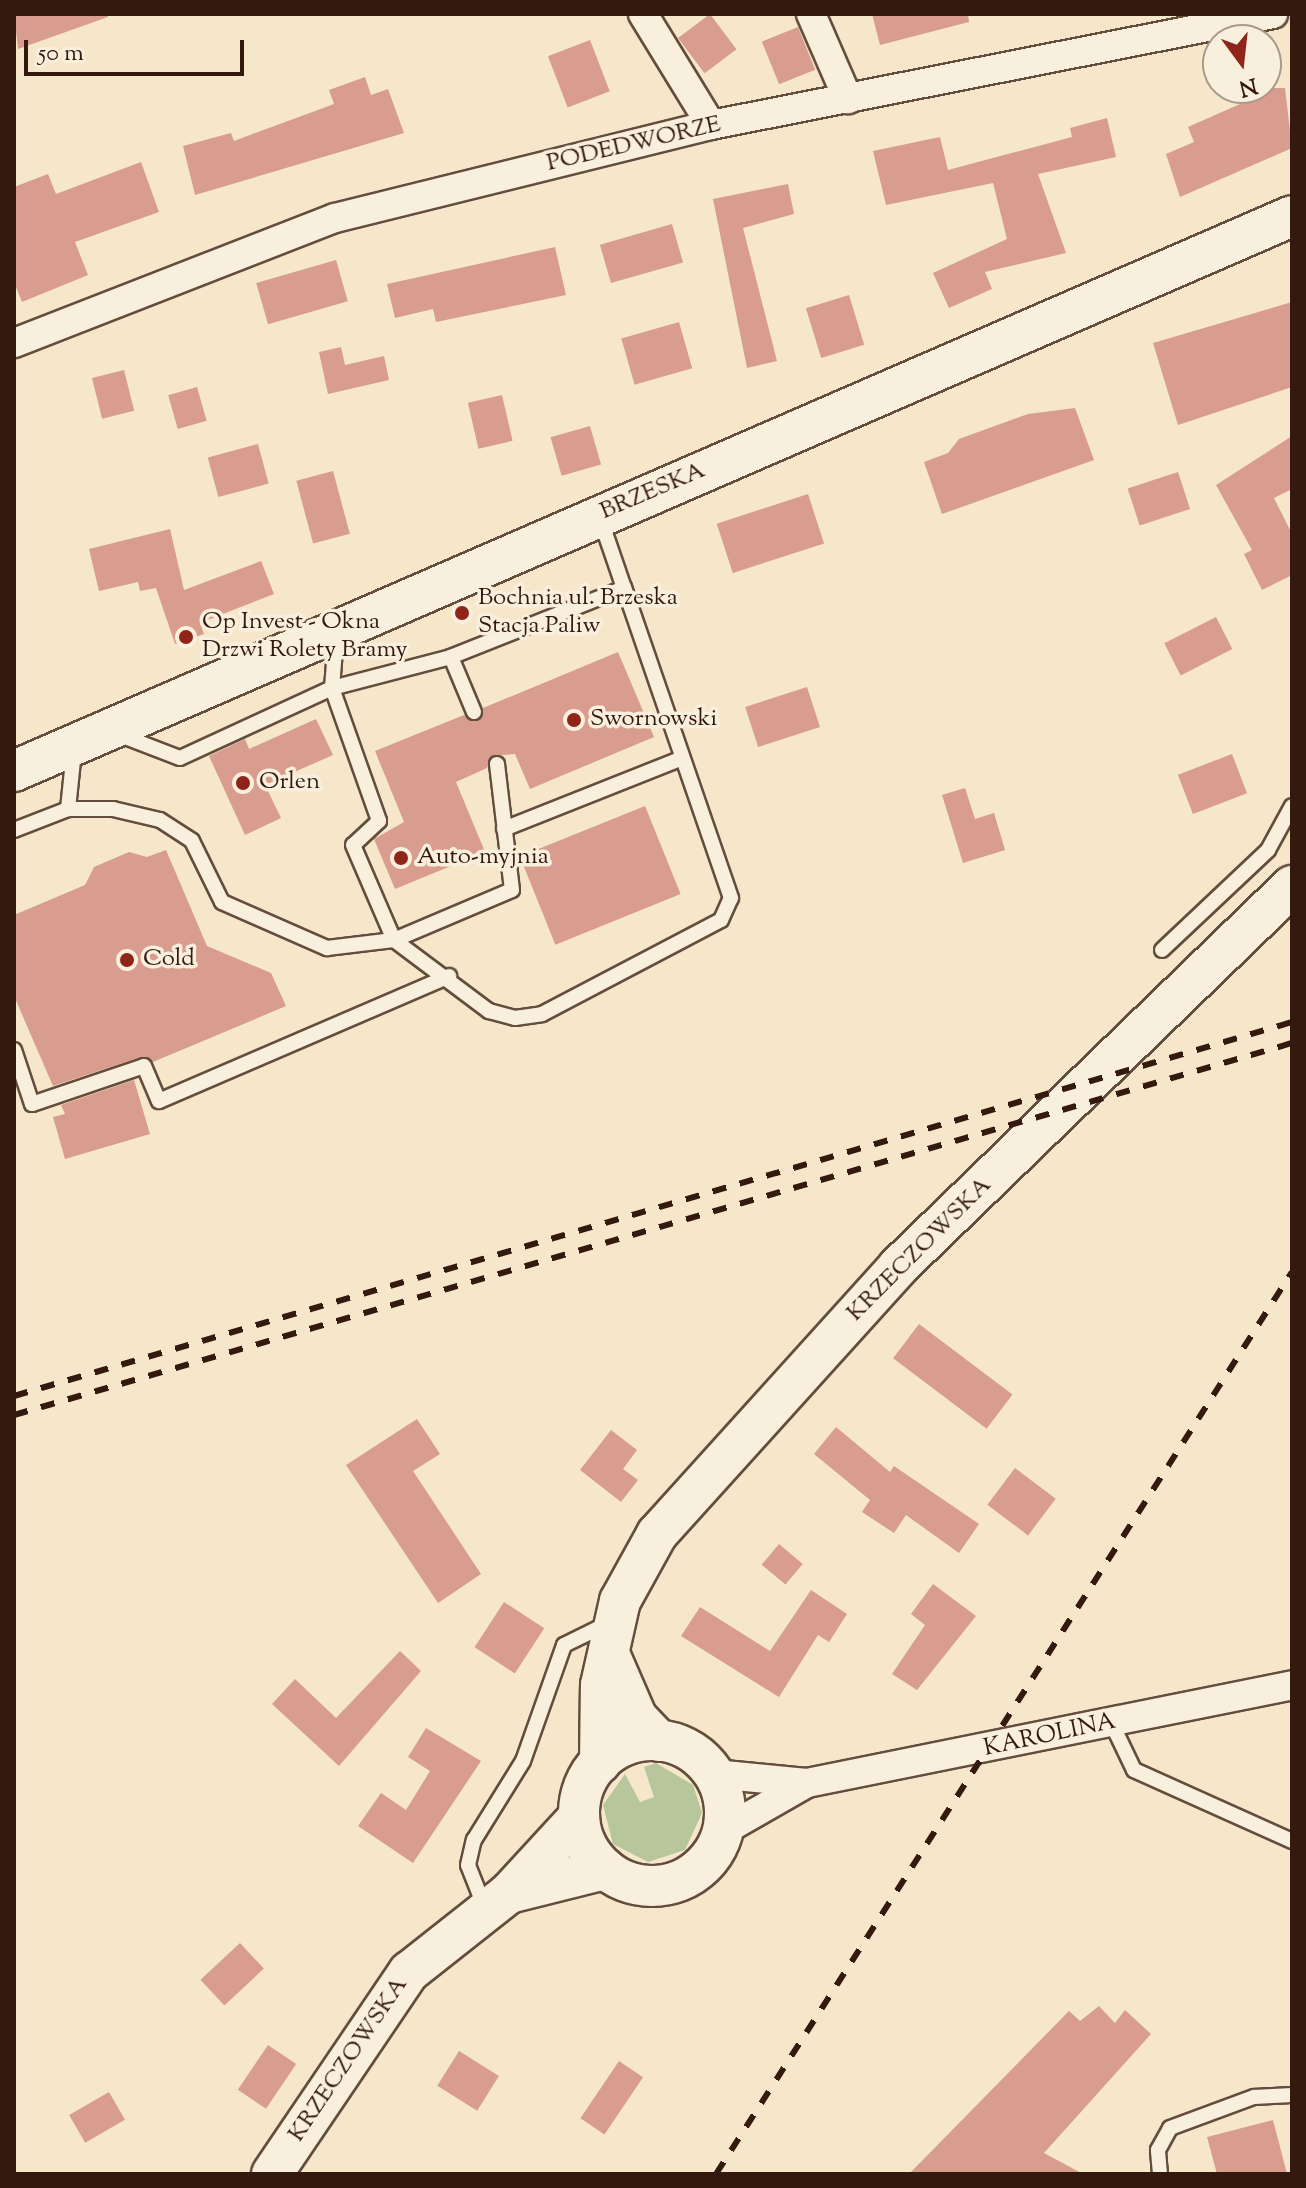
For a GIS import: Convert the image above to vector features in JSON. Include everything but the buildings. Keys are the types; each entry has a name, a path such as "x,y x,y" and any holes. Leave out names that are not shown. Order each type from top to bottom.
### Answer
{"main road":[{"name":"BRZESKA","path":"14,771 1292,216"},
{"name":"KRZECZOWSKA","path":"600,1763 601,1685 625,1586 657,1534 898,1267 1292,886"},
{"path":"613,1638 637,1718 659,1741"},
{"path":"659,1741 690,1751 714,1774 725,1806 723,1831 703,1866 674,1883 630,1883 605,1869 587,1846 579,1817 584,1788 600,1763 626,1746 659,1741"},
{"name":"KRZECZOWSKA","path":"272,2174 388,1997 497,1901 579,1817"},
{"name":"KRZECZOWSKA","path":"497,1901 605,1869"}],"street":[{"path":"643,14 711,125"},
{"path":"811,14 848,99"},
{"name":"PODEDWORZE","path":"14,343 335,218 711,125 1273,14"},
{"name":"KAROLINA","path":"714,1774 807,1783 1112,1724 1292,1685"},
{"name":"KAROLINA","path":"723,1831 807,1783"}],"lane":[{"path":"336,631 332,688 379,821 353,845 394,940 449,976 489,1011 542,1014 721,920 731,898 599,516"},
{"path":"68,809 91,738 180,758 332,688 451,657 624,588"},
{"path":"451,657 474,712"},
{"path":"504,829 682,758"},
{"path":"14,830 68,809 113,809 160,820 192,841 222,902 327,948 394,940 512,890 497,764"},
{"path":"1162,950 1268,850 1292,806"},
{"path":"14,1050 32,1104 144,1066 159,1101 449,976"},
{"path":"497,1901 468,1865 474,1840 523,1761 564,1645 613,1638"},
{"path":"1112,1724 1134,1770 1292,1841"},
{"path":"1160,2174 1158,2150 1170,2128 1254,2097 1292,2095"}],"green space":[{"path":"656,1763 693,1785 702,1813 685,1850 648,1862 613,1844 603,1805 625,1774 640,1802 654,1797 644,1767"}],"railway":[{"path":"14,1396 1292,1022"},
{"path":"14,1415 1292,1043"},
{"path":"716,2174 1292,1272"}],"place":[{"name":"Bochnia ul. Brzeska Stacja Paliw","path":"462,613"},
{"name":"Op Invest - Okna Drzwi Rolety Bramy","path":"186,637"},
{"name":"Swornowski","path":"574,720"},
{"name":"Orlen","path":"243,783"},
{"name":"Auto-myjnia","path":"401,858"},
{"name":"Cold","path":"127,960"}]}
